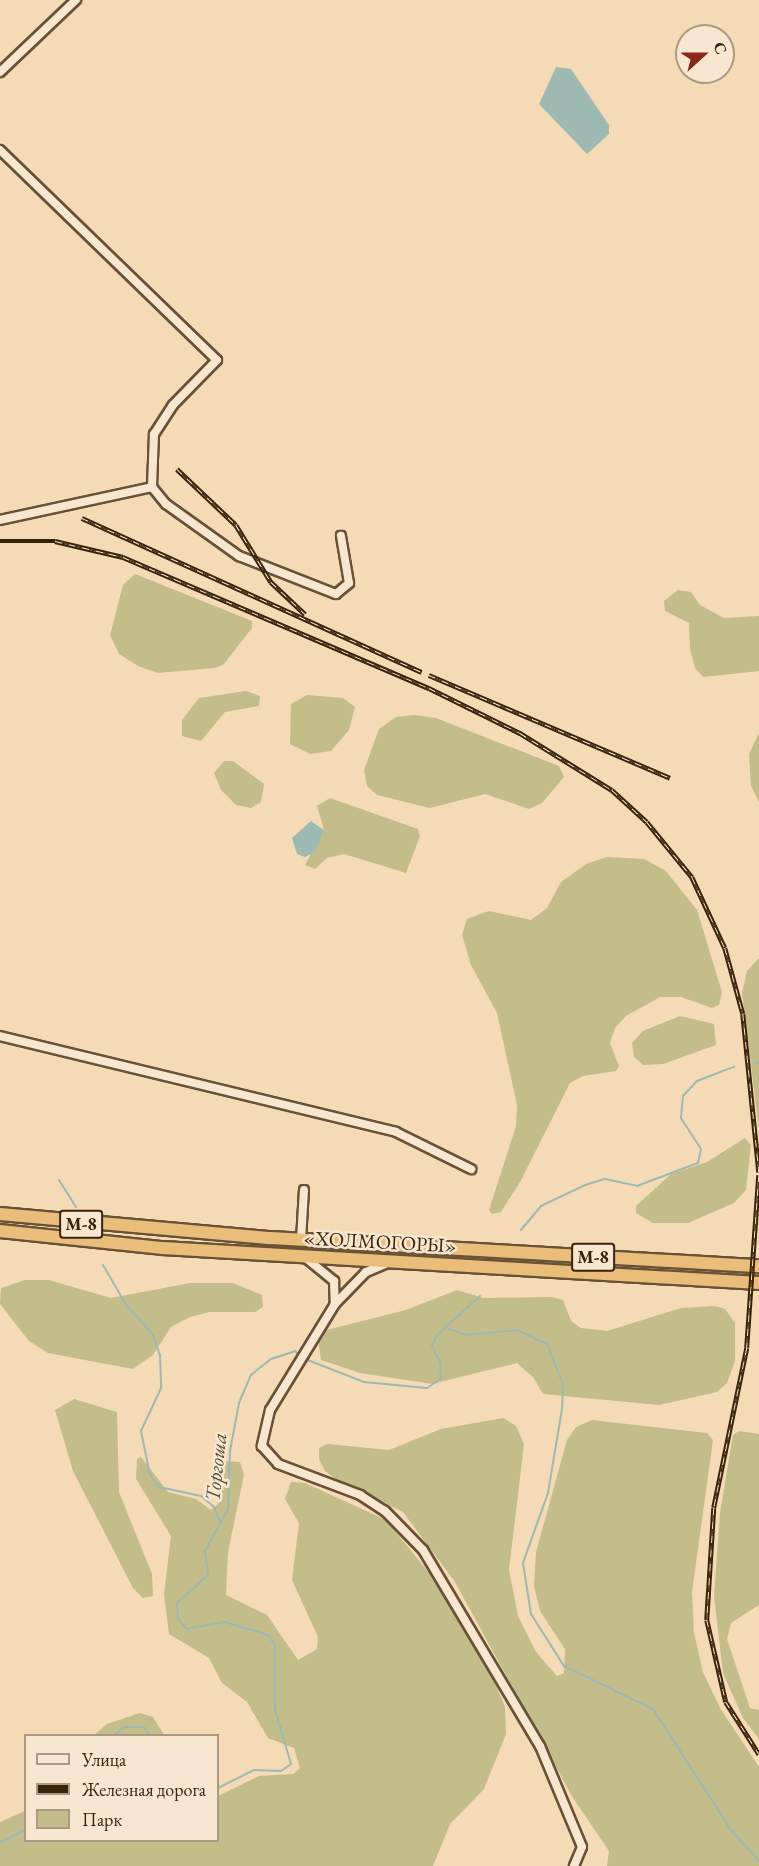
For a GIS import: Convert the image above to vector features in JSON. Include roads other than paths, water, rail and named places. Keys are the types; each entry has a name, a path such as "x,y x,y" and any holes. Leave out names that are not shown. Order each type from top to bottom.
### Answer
{"highway":[{"name":"М-8","path":"0,1214 301,1240"},
{"name":"«ХОЛМОГОРЫ»","path":"0,1231 302,1257 759,1283"},
{"name":"«ХОЛМОГОРЫ»","path":"301,1240 759,1266"}],"street":[{"path":"0,72 76,0"},
{"path":"0,150 217,360 173,405 154,434 152,487 178,515 220,545 284,576 336,594 349,583 341,536"},
{"path":"0,520 152,487"},
{"path":"0,1036 396,1132 471,1169"},
{"path":"301,1240 304,1190"},
{"path":"302,1257 317,1263 334,1281 335,1305"},
{"path":"394,1262 366,1272 335,1305 270,1410 262,1446 278,1464 360,1495 385,1511 423,1550 540,1746 582,1847 574,1866"}],"water":[{"path":"556,67 571,69 609,125 609,134 587,154 539,104"},
{"path":"311,821 324,830 315,852 305,857 297,854 292,838"}],"waterway":[{"name":"Торгоша","path":"521,1230 541,1206 585,1185 605,1179 637,1186 698,1163 701,1149 681,1118 683,1096 697,1081 734,1067"},
{"path":"59,1180 76,1207"},
{"path":"103,1265 125,1303 153,1335 160,1355 161,1388 141,1431 150,1475 159,1487 201,1496 213,1506 220,1521"},
{"name":"Торгоша","path":"305,1359 364,1382 427,1388 441,1379 440,1362 432,1346 437,1335 480,1296"},
{"path":"449,1329 467,1335 517,1330 547,1344 563,1384 562,1409 548,1493 523,1563 531,1614 564,1666 653,1709 731,1830 759,1861"},
{"name":"Торгоша","path":"219,1788 254,1770 281,1771 291,1764 275,1710 275,1645 268,1635 225,1622 187,1629 178,1619 177,1603 208,1575 205,1551 228,1509 230,1451 239,1403 251,1375 271,1359 295,1351 301,1356"},
{"name":"Торгоша","path":"115,1734 124,1727 144,1727 149,1734"},
{"name":"Торгоша","path":"0,1842 24,1831"}],"railway":[{"path":"177,469 236,525 271,582 305,614"},
{"path":"82,518 422,672"},
{"path":"0,541 55,541 123,557 429,688 520,733 612,790 647,822 692,877 725,948 743,1014 759,1172"},
{"path":"429,675 670,778"},
{"path":"759,1175 747,1348 714,1508 707,1620 726,1702 759,1754"}]}
